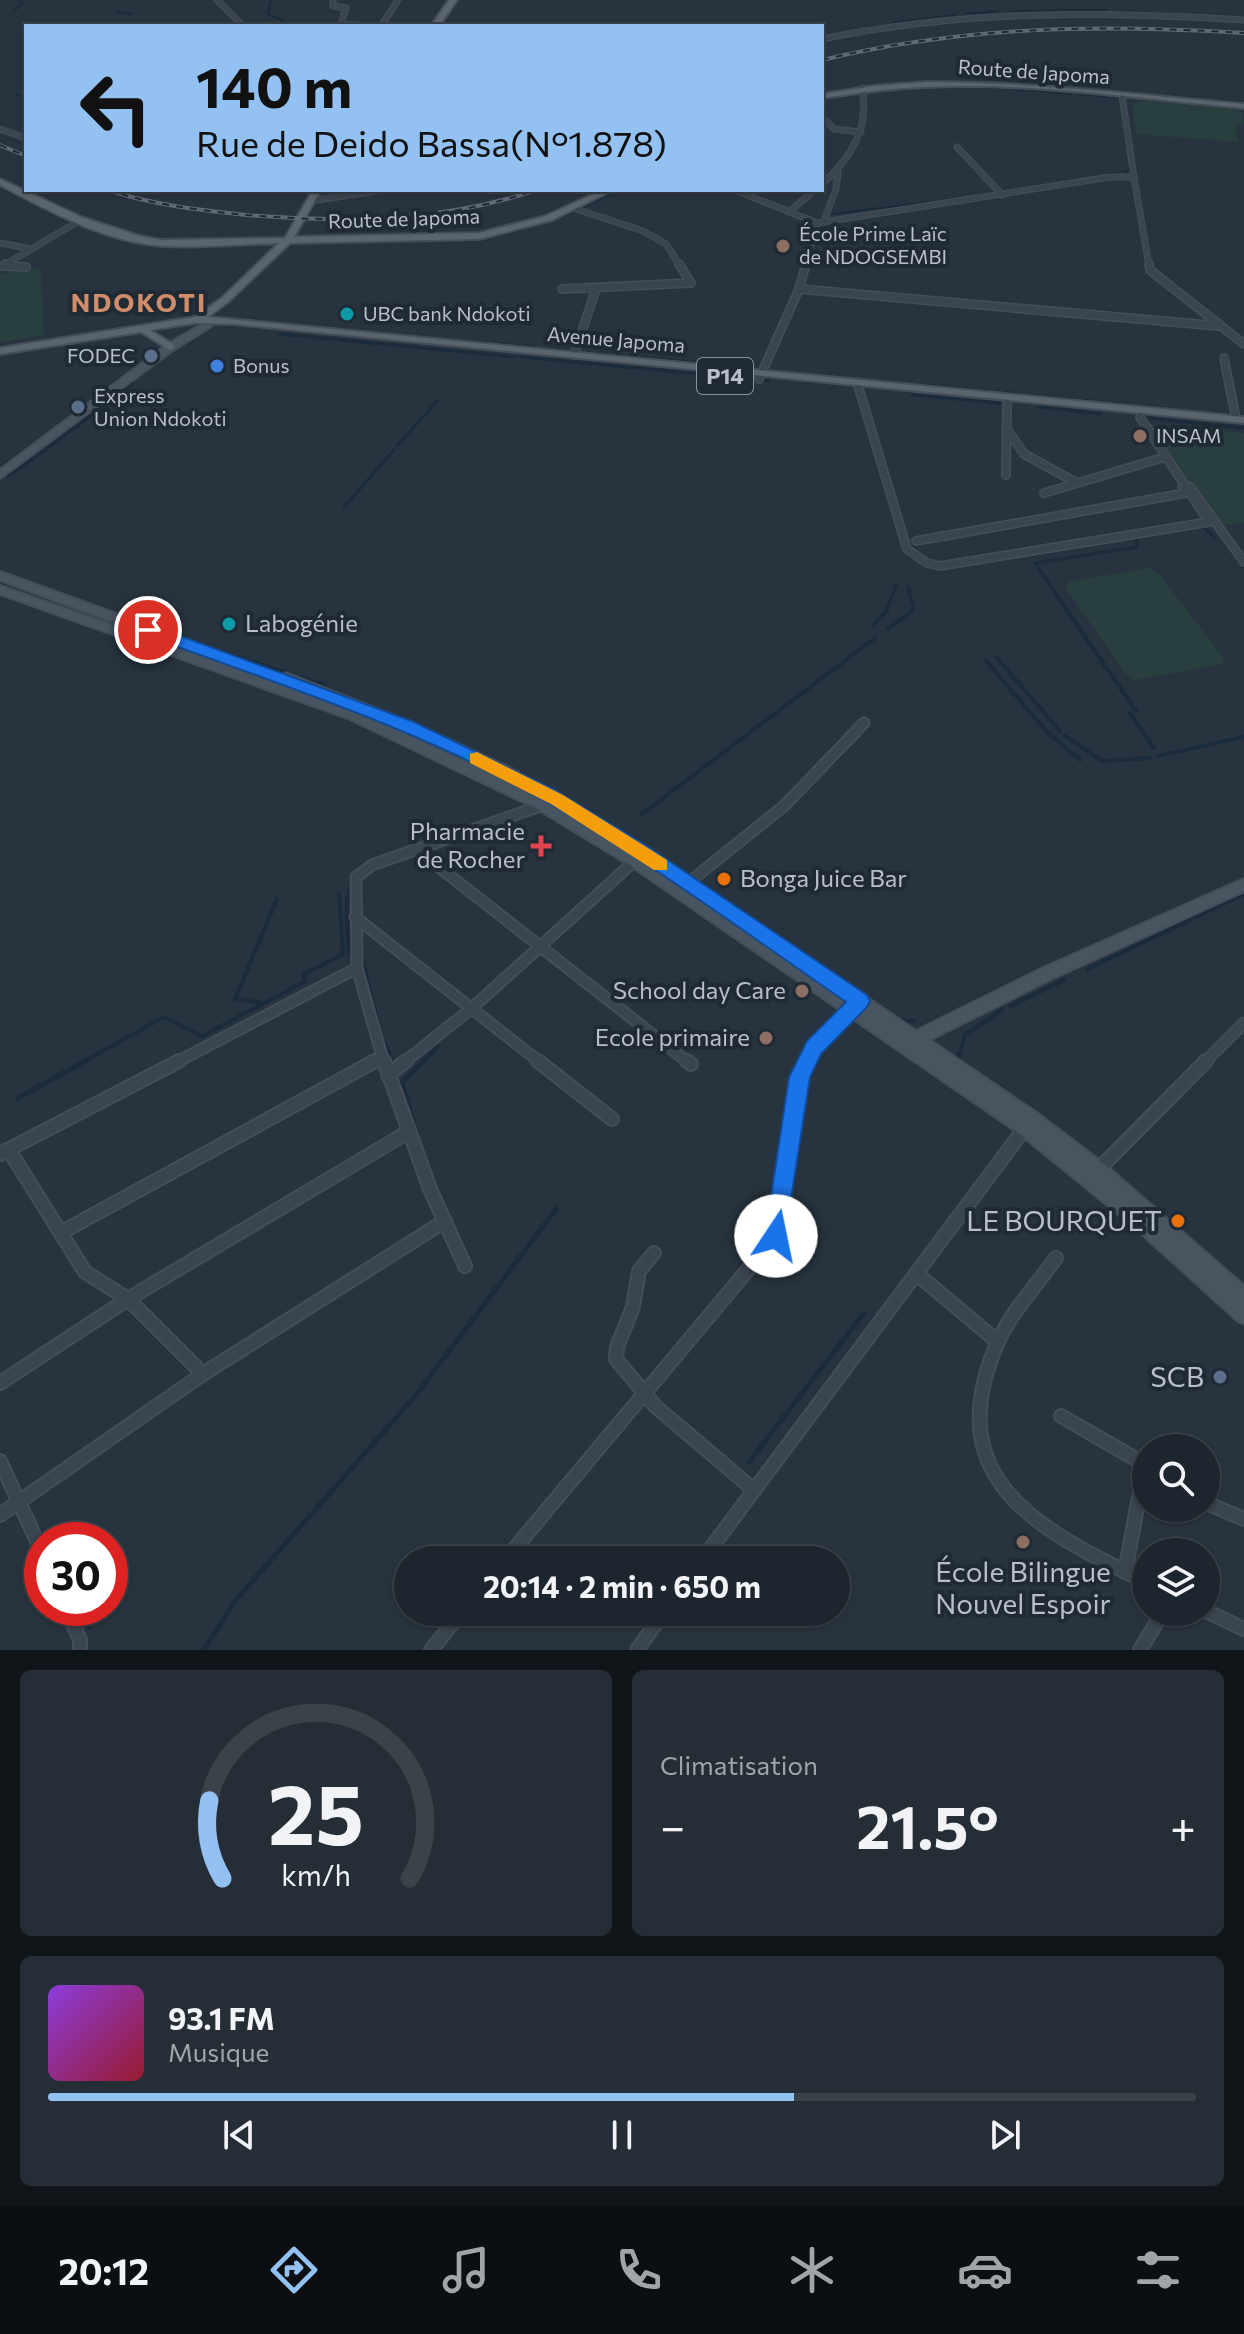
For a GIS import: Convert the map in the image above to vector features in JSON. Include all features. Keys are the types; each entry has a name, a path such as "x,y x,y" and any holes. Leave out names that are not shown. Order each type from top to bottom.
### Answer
{"main road":[{"path":"429,24 446,0"},
{"path":"436,24 453,0"},
{"name":"Route de Japoma","path":"824,96 862,88 977,84 1244,106"},
{"name":"Route de Japoma","path":"0,182 77,222 122,237 161,243 469,237 524,226 605,192"},
{"path":"0,475 202,323 288,240 316,192"},
{"path":"224,301 233,321"},
{"name":"Avenue Japoma","path":"0,351 128,332 233,321 760,376"},
{"name":"Avenue Japoma","path":"128,332 202,323 1241,422"},
{"path":"146,332 170,347"},
{"name":"Avenue Japoma","path":"856,385 1140,417 1241,422"},
{"path":"0,576 408,726 557,799 1098,1170 1205,1270 1244,1315"},
{"path":"0,590 94,626 169,648 326,704 402,735 543,805 688,883 856,1005"},
{"path":"912,1041 1244,885"},
{"path":"912,1041 1244,1298"}],"street":[{"path":"217,0 241,24"},
{"path":"333,0 333,6 346,8 341,24"},
{"path":"382,24 398,0"},
{"path":"824,39 916,20 1003,12 1096,11 1244,20"},
{"path":"824,182 838,171 861,132 866,106 862,88"},
{"path":"1122,96 1150,270 1244,344"},
{"path":"826,121 834,129 861,132"},
{"path":"0,129 22,137"},
{"path":"957,147 1002,195"},
{"path":"760,376 799,289 820,222 836,189 838,171"},
{"path":"740,192 820,222 1110,177 1134,177"},
{"path":"311,201 370,192"},
{"path":"789,212 813,192"},
{"path":"562,289 691,283 666,244 643,231 573,208"},
{"path":"1,266 77,222"},
{"path":"0,243 31,249"},
{"path":"1,266 26,267"},
{"path":"574,355 596,289"},
{"path":"799,289 863,298 1219,326"},
{"path":"1224,358 1241,422"},
{"path":"856,385 907,549 927,563 953,566 1209,522 1184,489 1140,417"},
{"path":"1006,475 1007,404"},
{"path":"1007,429 1024,454 1077,483"},
{"path":"1044,493 1165,457"},
{"path":"916,541 1190,487 1244,562"},
{"path":"688,883 784,806 864,723"},
{"path":"465,1266 408,1132 382,1057 357,968 356,877 372,865 543,805"},
{"path":"417,850 691,1064"},
{"path":"388,1075 472,1008 639,857"},
{"path":"355,917 612,1119"},
{"path":"203,1374 128,1299 85,1272 62,1232 4,1152 357,968"},
{"path":"517,1546 776,1236 799,1077 814,1048 856,1005"},
{"path":"1098,1170 1244,1023"},
{"path":"62,1232 382,1057"},
{"path":"712,1546 1025,1128"},
{"path":"0,1383 128,1299 408,1132"},
{"path":"0,1515 203,1374 445,1221"},
{"path":"654,1253 638,1271 630,1318 615,1356 643,1393 754,1490"},
{"path":"1056,1258 998,1342 984,1380 979,1416 984,1456 1003,1491 1043,1527 1132,1575"},
{"path":"917,1274 998,1342"},
{"path":"1061,1416 1132,1457"},
{"path":"0,1461 29,1522"},
{"path":"1220,1509 1244,1519"},
{"path":"1125,1572 1135,1522"},
{"path":"1220,1618 1244,1629"},
{"path":"74,1626 80,1640 80,1650"},
{"path":"431,1650 451,1626"},
{"path":"637,1650 654,1626"},
{"path":"1140,1650 1155,1626"}],"green space":[{"path":"1148,101 1241,110 1244,123 1235,127 1239,142 1136,134 1132,103"},
{"path":"41,268 44,335 0,342 0,274"},
{"path":"1146,424 1244,433 1244,523 1218,525 1186,487"},
{"path":"1150,568 1159,574 1222,656 1224,664 1135,680 1125,673 1067,590 1067,582"}],"waterway":[{"path":"271,0 268,14 282,20 281,24"},
{"path":"19,1 23,3"},
{"path":"15,10 19,6"},
{"path":"1012,11 1107,10"},
{"path":"967,14 998,11"},
{"path":"1120,11 1164,14"},
{"path":"117,12 132,14"},
{"path":"892,23 954,15"},
{"path":"855,30 877,26"},
{"path":"890,84 917,82"},
{"path":"922,82 970,82"},
{"path":"972,82 994,84"},
{"path":"847,89 887,84"},
{"path":"965,86 982,87"},
{"path":"985,87 1007,89"},
{"path":"833,92 845,89"},
{"path":"1009,89 1024,90"},
{"path":"1027,90 1071,94"},
{"path":"824,94 830,92"},
{"path":"16,94 24,97"},
{"path":"1077,94 1114,97"},
{"path":"1171,97 1244,103"},
{"path":"1124,172 1129,170 1130,164"},
{"path":"1106,175 1120,173"},
{"path":"0,178 19,188"},
{"path":"0,187 71,223"},
{"path":"577,210 614,192"},
{"path":"832,214 961,198"},
{"path":"554,219 573,212"},
{"path":"464,241 524,229"},
{"path":"279,334 515,357"},
{"path":"460,341 535,347"},
{"path":"550,349 573,351"},
{"path":"578,352 745,367"},
{"path":"521,357 731,377"},
{"path":"739,378 769,381"},
{"path":"107,390 120,379"},
{"path":"120,394 133,383"},
{"path":"925,385 977,390"},
{"path":"1005,392 1018,394"},
{"path":"913,395 1000,403"},
{"path":"1030,395 1162,408"},
{"path":"65,435 115,397"},
{"path":"397,446 438,400"},
{"path":"1040,407 1101,414"},
{"path":"1217,413 1244,416"},
{"path":"1146,418 1244,428"},
{"path":"14,458 51,432"},
{"path":"8,477 64,436"},
{"path":"344,507 394,450"},
{"path":"0,468 7,463"},
{"path":"1201,525 1214,537"},
{"path":"1068,612 1035,563 1137,547 1136,537 1140,536"},
{"path":"910,544 919,554"},
{"path":"1023,557 1087,545"},
{"path":"887,610 896,585"},
{"path":"908,587 914,609 910,612"},
{"path":"873,625 887,610"},
{"path":"888,629 913,610"},
{"path":"1067,610 1136,711"},
{"path":"642,814 875,638"},
{"path":"188,642 322,684 328,692"},
{"path":"997,658 1060,731"},
{"path":"986,661 1047,732 1080,760"},
{"path":"1130,713 1154,748"},
{"path":"1065,736 1102,761 1150,758"},
{"path":"1157,756 1244,737"},
{"path":"349,955 349,891 360,870 371,862"},
{"path":"81,1063 164,1017 202,1036 306,981 303,975 343,954 339,893"},
{"path":"1088,969 1244,894"},
{"path":"263,1003 235,999 277,899"},
{"path":"358,957 362,958 381,1035 394,1063"},
{"path":"1011,1006 1064,980"},
{"path":"958,1059 965,1035 1002,1010"},
{"path":"897,1020 914,1021"},
{"path":"424,1061 437,1048"},
{"path":"18,1098 85,1061"},
{"path":"417,1136 402,1082 424,1061"},
{"path":"204,1650 235,1601 416,1395 556,1209"},
{"path":"749,1462 864,1313"}],"railway":[{"path":"824,60 927,40 1032,30 1137,29 1244,33"},
{"path":"0,145 24,155"},
{"path":"115,192 211,211 321,219 429,214 465,209 530,192"}],"slow traffic":[{"path":"477,758 557,799 661,865"}],"place":[{"name":"École Prime Laïc de NDOGSEMBI","path":"783,246"},
{"name":"UBC bank Ndokoti","path":"347,314"},
{"name":"FODEC","path":"151,356"},
{"name":"Bonus","path":"217,366"},
{"name":"Express Union Ndokoti","path":"78,407"},
{"name":"INSAM","path":"1140,436"},
{"name":"Labogénie","path":"229,624"},
{"name":"Pharmacie de Rocher","path":"541,846"},
{"name":"Bonga Juice Bar","path":"724,879"},
{"name":"School day Care","path":"802,991"},
{"name":"Ecole primaire","path":"766,1038"},
{"name":"LE BOURQUET","path":"1178,1221"},
{"name":"SCB","path":"1220,1377"},
{"name":"École Bilingue Nouvel Espoir","path":"1023,1542"}],"district":[{"name":"NDOKOTI","path":"139,303"}],"route":[{"path":"148,630 305,685 408,726 557,799 747,922 860,1001 814,1048 799,1077 783,1205 776,1236"}]}
